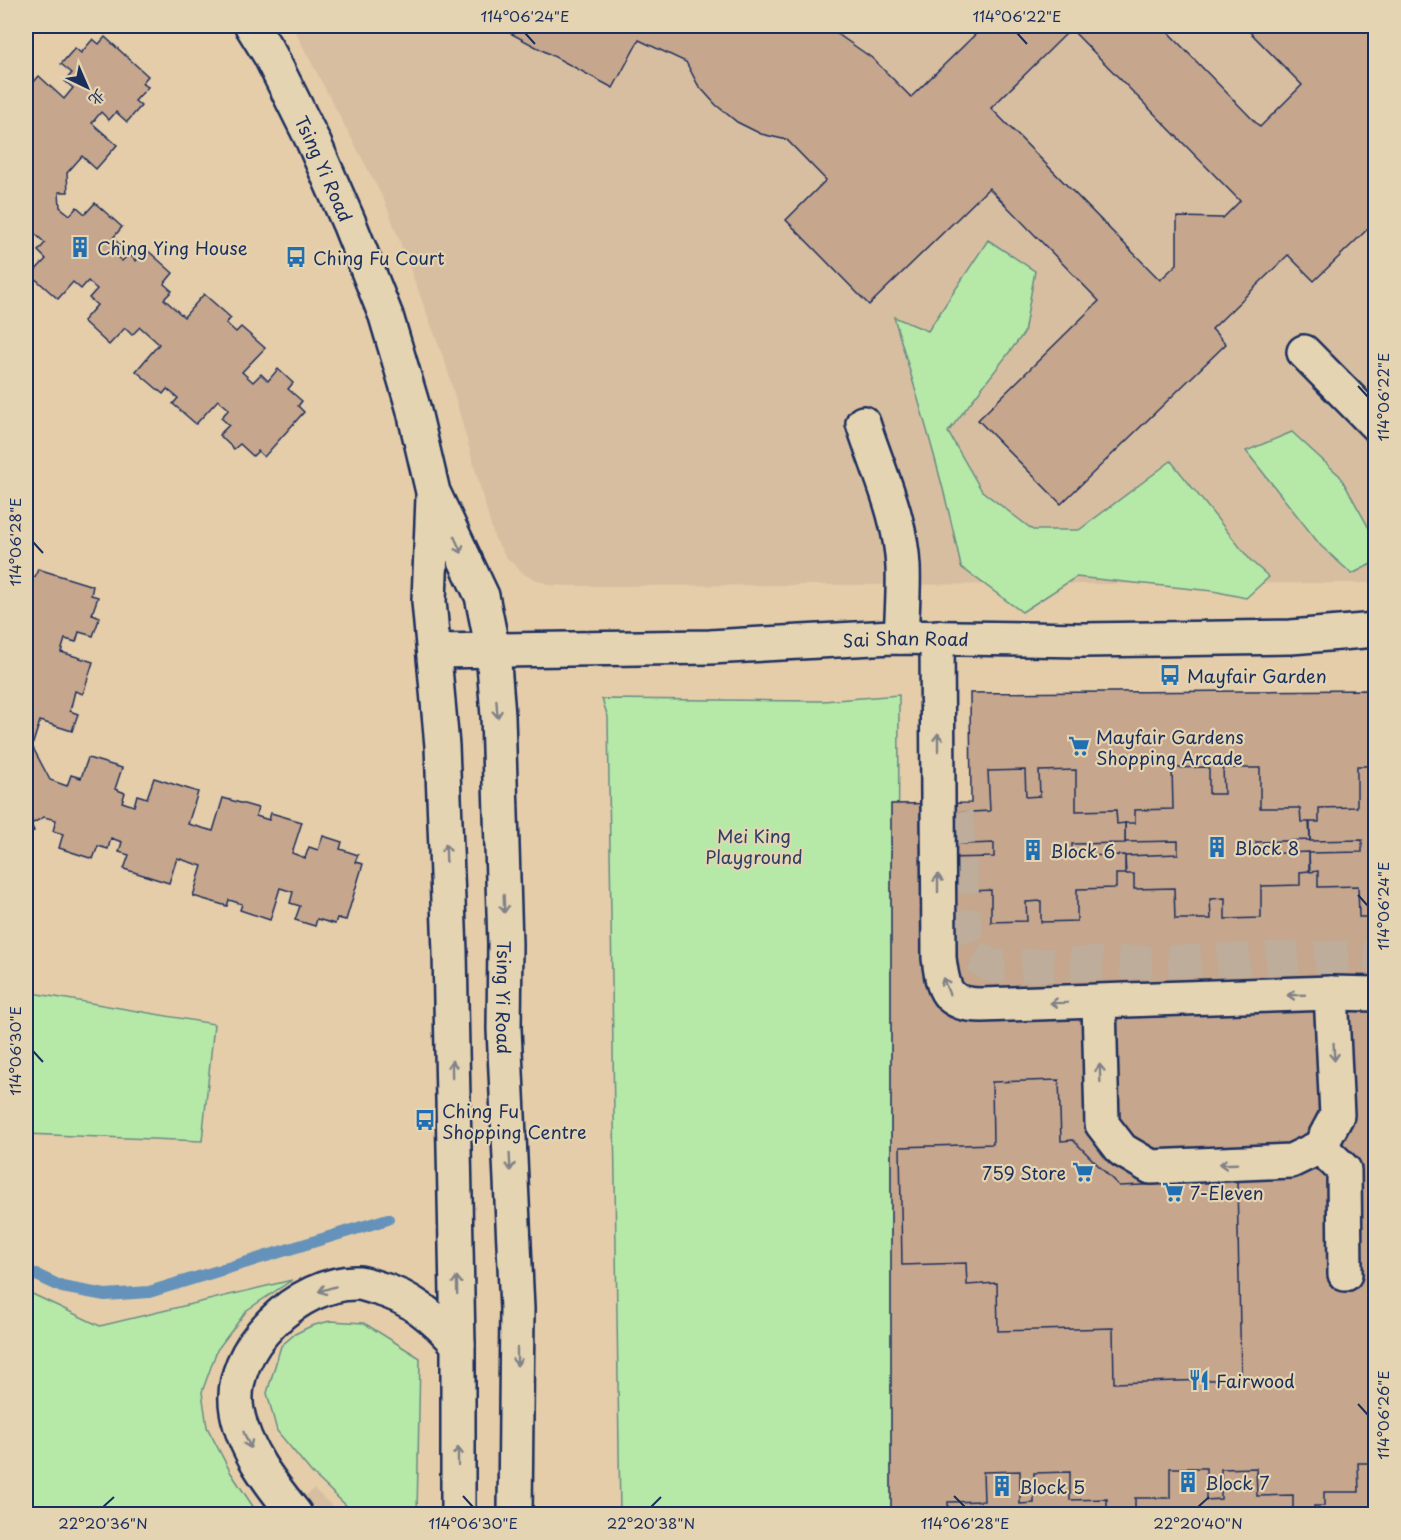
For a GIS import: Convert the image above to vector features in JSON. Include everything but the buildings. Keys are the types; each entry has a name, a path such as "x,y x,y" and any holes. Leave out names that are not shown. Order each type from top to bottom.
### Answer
{"street":[{"name":"Tsing Yi Road","path":"252,26 270,55 313,141 382,306 413,407 433,492 482,596 493,651 498,716 505,944 504,1029 517,1310 514,1515"},
{"path":"1304,352 1376,425"},
{"path":"863,423 889,493 898,529 903,566 901,637"},
{"name":"Tsing Yi Road","path":"433,492 429,601 442,746 450,952 458,1344 458,1515"},
{"name":"Sai Shan Road","path":"435,651 710,647 901,637 1118,640 1291,637 1376,630"},
{"path":"937,637 938,942 944,984 949,995 957,1002 969,1005 1332,993 1376,994"},
{"path":"1099,1002 1102,1124 1122,1150 1152,1167 1291,1161 1320,1147 1338,1115 1332,993"},
{"path":"1320,1147 1344,1170 1345,1275"},
{"path":"293,1512 260,1466 246,1440 237,1410 238,1380 248,1353 265,1329 288,1309 310,1295 333,1287 359,1283 413,1302 438,1321 458,1344"}],"shaded area":[{"path":"292,26 1375,26 1375,583 571,586 549,585 525,575 506,557 494,537 446,365 385,202"},
{"path":"314,1489 341,1514 281,1514"}],"green space":[{"path":"988,240 1035,271 1024,333 948,432 982,491 1033,530 1079,530 1171,461 1251,561 1269,577 1246,598 1213,591 1076,577 1022,612 961,567 939,472 894,317 928,331"},
{"path":"1292,432 1340,476 1375,539 1375,562 1352,574 1321,546 1246,451"},
{"name":"Mei King Playground","path":"899,695 896,1514 620,1514 608,717 602,699 823,701"},
{"path":"26,992 214,1024 202,1141 26,1134"},
{"path":"292,1280 247,1310 217,1350 202,1392 207,1427 231,1473 258,1514 26,1514 26,1291 100,1326"},
{"path":"330,1321 364,1323 420,1358 417,1514 369,1514 352,1511 312,1473 277,1431 267,1393 281,1346 295,1334 311,1326"}],"waterway":[{"path":"26,1270 62,1287 105,1295 149,1292 388,1219"}],"tunnel":[{"path":"956,812 966,934 973,956 992,966 1376,956"}],"place":[{"name":"Ching Ying House","path":"80,247"},
{"name":"Ching Fu Court","path":"296,257"},
{"name":"Mayfair Garden","path":"1170,675"},
{"name":"Mayfair Gardens Shopping Arcade","path":"1079,746"},
{"name":"Block 8","path":"1217,847"},
{"name":"Block 6","path":"1033,850"},
{"name":"Ching Fu Shopping Centre","path":"425,1120"},
{"name":"759 Store","path":"1083,1172"},
{"name":"7-Eleven","path":"1173,1192"},
{"name":"Fairwood","path":"1199,1380"},
{"name":"Block 7","path":"1188,1482"},
{"name":"Block 5","path":"1002,1486"}]}
